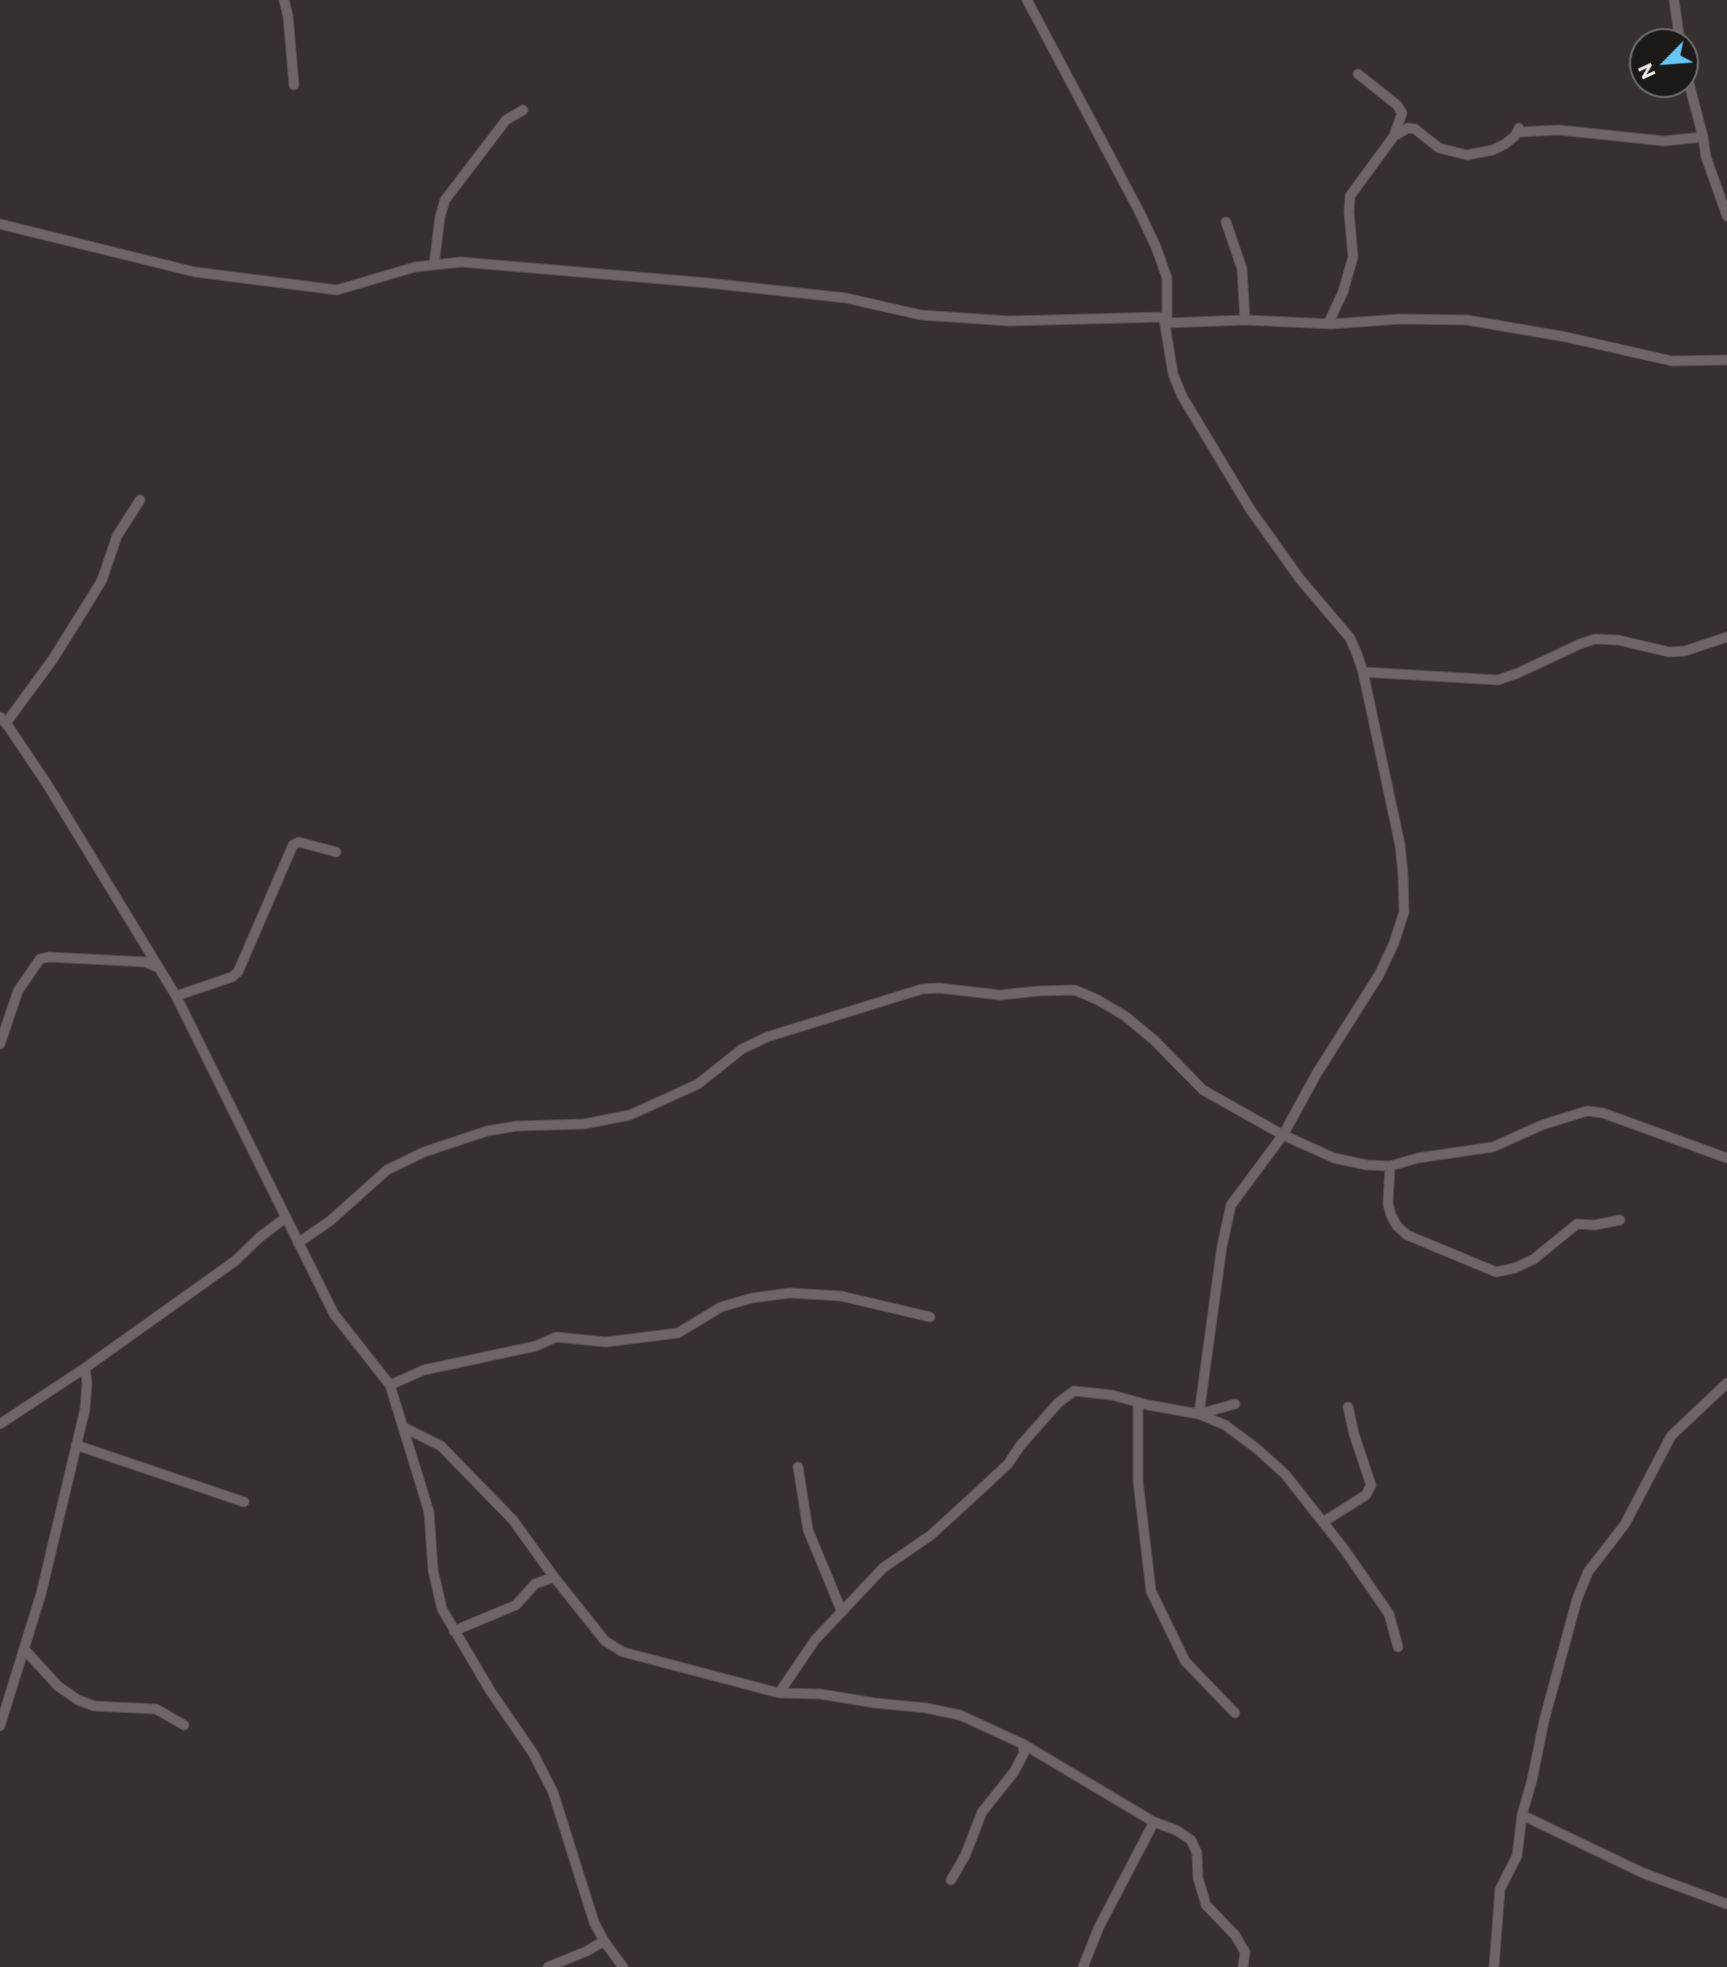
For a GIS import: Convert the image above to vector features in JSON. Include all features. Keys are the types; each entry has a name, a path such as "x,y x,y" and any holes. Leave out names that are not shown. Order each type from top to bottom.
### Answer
{"street":[{"path":"284,0 295,85"},
{"path":"1027,0 1156,247 1167,278 1166,320 1173,374 1182,396 1250,509 1300,579 1350,638 1363,672 1400,845 1404,912 1394,943 1379,975 1317,1073 1283,1135 1231,1205 1222,1246 1199,1414"},
{"path":"1674,0 1678,28"},
{"path":"1328,324 1343,292 1353,257 1350,196 1394,136 1402,113 1358,74"},
{"path":"1693,98 1706,157 1727,216"},
{"path":"434,265 445,200 506,120 523,110"},
{"path":"1394,136 1408,128 1415,129 1439,148 1466,155 1493,150 1506,144 1519,128 1520,132 1559,130 1664,141 1703,137"},
{"path":"1226,222 1242,269 1245,320"},
{"path":"0,224 195,272 337,289 415,267 461,262 708,283 846,299 921,315 1009,321 1245,320 1328,324 1400,319 1467,320 1566,337 1672,361 1727,360"},
{"path":"140,500 117,536 102,580 88,603 53,659 3,720 47,784 176,996 334,1314 390,1385 429,1512 433,1570 442,1609 491,1692 533,1753 553,1791 594,1922 623,1967"},
{"path":"1363,672 1498,680 1595,639 1618,640 1669,652 1685,651 1727,637"},
{"path":"176,996 232,977 238,972 293,845 299,842 335,852"},
{"path":"0,1044 18,991 40,960 49,957 145,962 157,967"},
{"path":"298,1243 330,1221 387,1170 425,1152 487,1131 517,1126 584,1124 630,1115 698,1084 742,1049 767,1037 922,989 939,988 1000,995 1075,990 1125,1016 1154,1040 1203,1090 1283,1135 1334,1158 1367,1165 1390,1166 1418,1158 1493,1147 1542,1125 1587,1111 1603,1113 1727,1158"},
{"path":"1390,1166 1388,1203 1391,1216 1406,1235 1496,1272 1516,1268 1534,1259 1577,1224 1595,1225 1620,1220"},
{"path":"0,1424 85,1368 235,1261 260,1237 285,1219"},
{"path":"390,1385 425,1370 536,1346 556,1338 606,1342 678,1333 721,1307 752,1298 790,1293 841,1296 930,1317"},
{"path":"0,1726 41,1594 85,1409 85,1368"},
{"path":"1494,1967 1500,1889 1517,1856 1522,1815 1577,1599 1588,1572 1625,1524 1671,1436 1727,1383"},
{"path":"779,1693 815,1640 883,1568 931,1535 1008,1464 1040,1422 1066,1395 1074,1391 1095,1392 1199,1414 1225,1424 1256,1448 1285,1474 1389,1614 1398,1647"},
{"path":"1138,1402 1138,1481 1151,1591 1185,1661 1235,1713"},
{"path":"1199,1414 1235,1404"},
{"path":"1323,1522 1366,1495 1371,1485 1348,1407"},
{"path":"403,1427 441,1446 513,1520 605,1641 623,1652 779,1693 820,1694 960,1715 1023,1744 1154,1822 1176,1830 1191,1840 1197,1853 1198,1878 1206,1905 1235,1935 1245,1952 1243,1967"},
{"path":"76,1445 244,1502"},
{"path":"798,1467 808,1530 842,1612"},
{"path":"454,1631 516,1605 536,1584 554,1577"},
{"path":"24,1649 58,1686 78,1700 94,1706 156,1709 184,1725"},
{"path":"951,1880 965,1856 982,1812 1014,1772 1024,1752 1023,1744"},
{"path":"1522,1815 1643,1873 1727,1904"},
{"path":"1083,1967 1099,1927 1154,1822"},
{"path":"548,1967 604,1941"}]}
